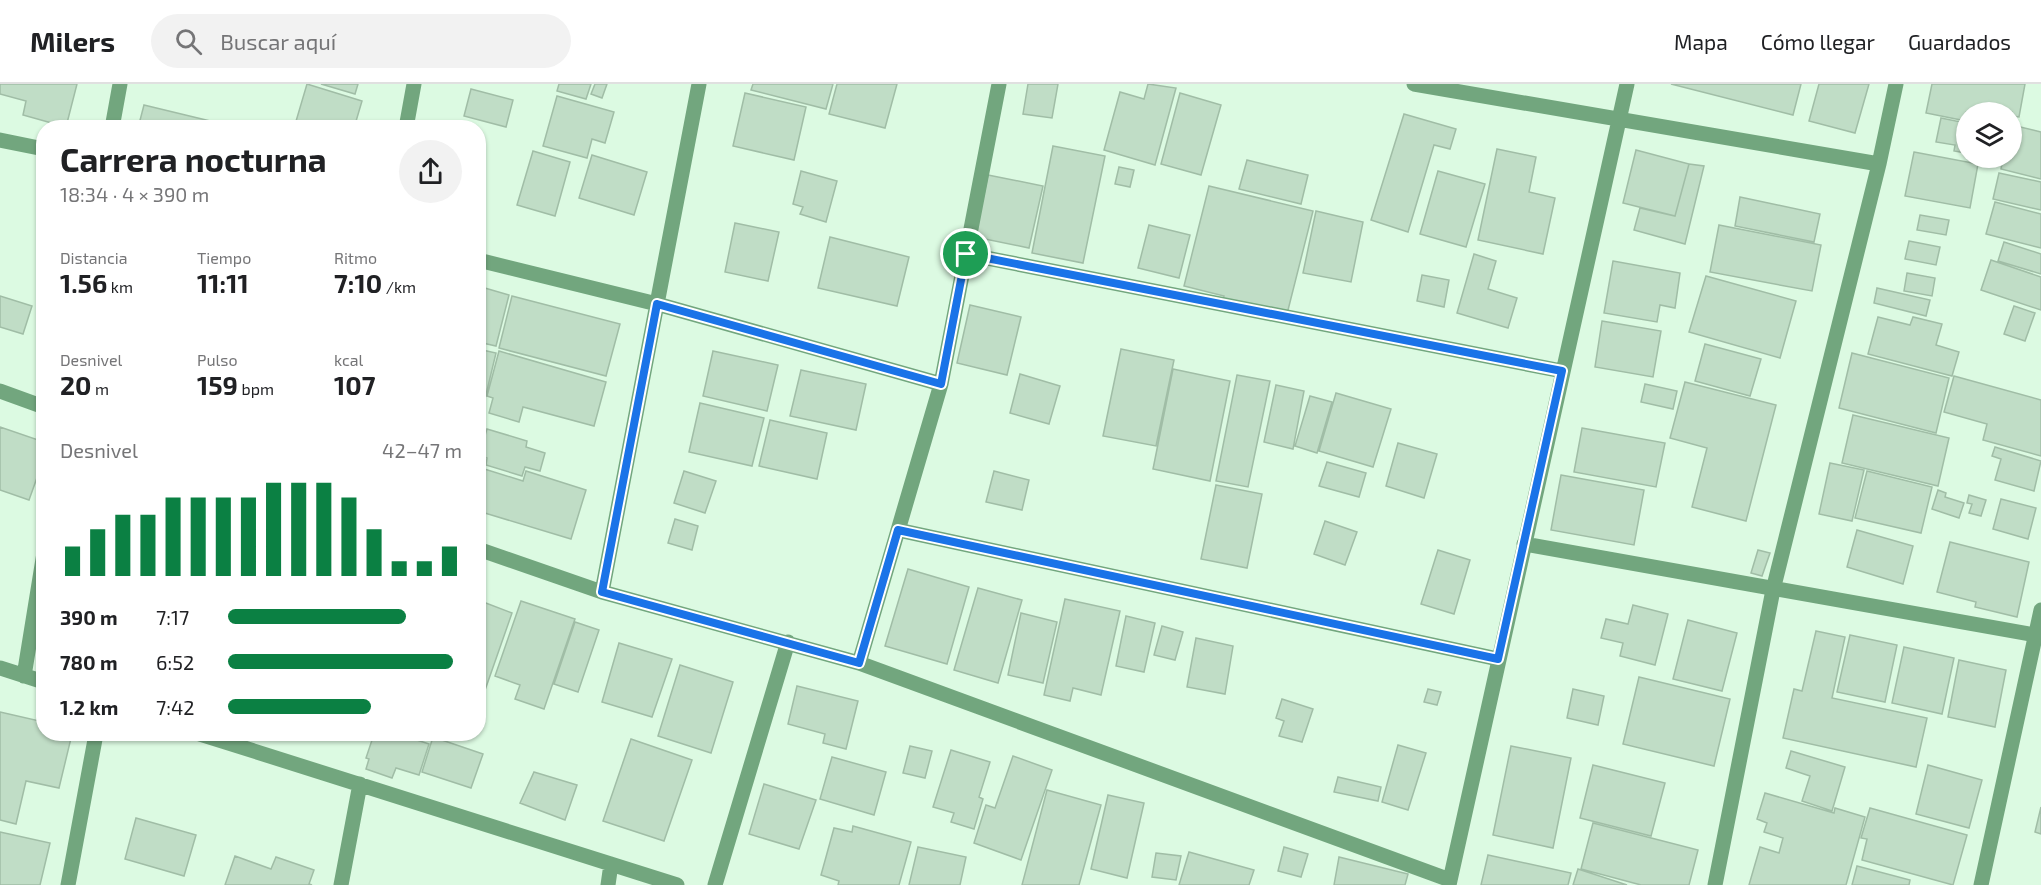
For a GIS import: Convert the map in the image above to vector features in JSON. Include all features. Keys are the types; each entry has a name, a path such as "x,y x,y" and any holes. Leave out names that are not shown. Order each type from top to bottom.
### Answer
{"street":[{"path":"113,120 120,84"},
{"path":"407,120 414,84"},
{"path":"602,592 699,84"},
{"path":"859,663 941,384 999,84"},
{"path":"1414,84 1879,164"},
{"path":"486,552 602,592 859,663 1449,883 1627,84"},
{"path":"1715,885 1773,590 1879,164 1896,84"},
{"path":"0,140 36,147"},
{"path":"966,254 1562,371"},
{"path":"486,262 657,304 941,384"},
{"path":"0,391 36,404"},
{"path":"898,530 1498,659"},
{"path":"1524,544 2038,636"},
{"path":"24,676 36,602"},
{"path":"1981,885 2038,636 2041,610"},
{"path":"715,885 788,642"},
{"path":"0,668 36,680"},
{"path":"68,885 95,741"},
{"path":"222,741 677,885"},
{"path":"341,885 360,784"},
{"path":"608,885 611,864"}],"building":[{"path":"0,84 77,84 68,120 41,120 23,115 26,101 0,94"},
{"path":"307,84 362,101 356,120 296,120"},
{"path":"321,84 358,84 355,94"},
{"path":"559,84 591,84 586,99 557,91"},
{"path":"595,84 607,84 602,98 591,94"},
{"path":"753,84 833,84 826,109 751,90"},
{"path":"837,84 897,84 885,128 829,114"},
{"path":"1028,84 1058,84 1052,118 1023,114"},
{"path":"1148,84 1176,88 1155,165 1104,150 1120,92 1144,99"},
{"path":"1671,84 1801,84 1793,115"},
{"path":"1819,84 1869,84 1855,133 1809,121"},
{"path":"1932,84 2025,84 2022,102 1956,102 1956,119 1926,113"},
{"path":"471,89 513,100 506,127 464,116"},
{"path":"745,93 806,107 794,160 733,146"},
{"path":"1180,93 1221,105 1201,175 1161,164"},
{"path":"557,96 614,112 605,143 592,139 587,158 543,146"},
{"path":"144,105 206,120 140,120"},
{"path":"1404,114 1456,129 1450,149 1434,145 1408,232 1371,220"},
{"path":"1941,118 1956,121 1956,151 1954,151 1955,145 1936,142"},
{"path":"2022,127 2041,132 2041,179 2001,169 2022,168"},
{"path":"1053,146 1105,156 1083,263 1032,253"},
{"path":"1497,149 1536,157 1529,192 1555,198 1543,254 1478,240"},
{"path":"1636,150 1689,164 1675,216 1623,203"},
{"path":"533,151 570,162 555,216 517,205"},
{"path":"1914,152 1956,160 1956,168 1977,168 1970,208 1905,196"},
{"path":"592,155 647,172 634,215 579,198"},
{"path":"1247,160 1308,175 1301,204 1239,189"},
{"path":"1689,164 1704,166 1685,244 1634,230 1640,208 1675,216"},
{"path":"1119,167 1134,170 1130,187 1115,184"},
{"path":"801,171 837,181 826,222 800,214 803,207 793,204"},
{"path":"1438,171 1485,184 1466,247 1420,234"},
{"path":"1999,173 2041,182 2041,210 1993,199"},
{"path":"988,175 1043,186 1029,248 975,237"},
{"path":"1209,186 1313,211 1287,314 1223,299 1224,296 1184,286"},
{"path":"1740,197 1820,214 1814,242 1735,226"},
{"path":"1995,202 2041,214 2041,248 1986,234"},
{"path":"1316,211 1363,222 1351,282 1303,273"},
{"path":"1920,215 1949,220 1946,235 1917,230"},
{"path":"735,223 779,232 768,281 725,272"},
{"path":"1149,225 1190,235 1179,278 1138,268"},
{"path":"1719,225 1821,245 1812,291 1710,272"},
{"path":"830,237 909,257 897,306 818,288"},
{"path":"1909,241 1940,247 1936,265 1905,259"},
{"path":"2004,242 2041,254 2041,274 1998,261"},
{"path":"1474,254 1496,261 1488,289 1517,298 1508,328 1457,313"},
{"path":"1991,260 2041,277 2041,310 1981,290"},
{"path":"1613,261 1680,273 1675,308 1660,305 1657,322 1604,313"},
{"path":"1907,273 1935,278 1932,296 1904,291"},
{"path":"1422,275 1449,280 1444,307 1417,301"},
{"path":"1706,276 1796,301 1780,358 1689,332"},
{"path":"486,288 509,295 496,346 486,344"},
{"path":"1877,288 1930,300 1926,316 1874,303"},
{"path":"0,296 32,306 23,334 0,327"},
{"path":"512,296 620,324 606,376 499,348"},
{"path":"970,305 1021,317 1007,375 957,363"},
{"path":"2014,306 2035,313 2025,341 2004,334"},
{"path":"1878,317 1910,325 1913,317 1942,324 1936,345 1959,352 1952,376 1868,354"},
{"path":"1602,321 1661,331 1653,377 1595,367"},
{"path":"1705,344 1761,359 1750,396 1695,381"},
{"path":"1121,349 1174,360 1156,446 1103,436"},
{"path":"486,351 496,353 486,395"},
{"path":"499,351 606,382 594,426 523,407 519,422 489,413 493,398 487,396"},
{"path":"713,351 778,365 767,411 703,396"},
{"path":"1852,353 1949,378 1936,433 1839,408"},
{"path":"1173,369 1230,381 1210,481 1153,469"},
{"path":"801,370 866,384 856,430 790,416"},
{"path":"1020,374 1060,386 1049,424 1010,413"},
{"path":"1237,375 1270,381 1248,487 1216,481"},
{"path":"1954,376 2041,400 2041,456 1983,440 1987,424 1944,412"},
{"path":"1685,382 1776,405 1746,521 1692,507 1707,448 1670,438"},
{"path":"1645,384 1677,391 1673,409 1641,402"},
{"path":"1276,385 1304,391 1293,449 1264,442"},
{"path":"1336,393 1391,409 1373,467 1319,451"},
{"path":"1310,396 1332,402 1317,453 1295,446"},
{"path":"700,403 764,418 752,466 689,452"},
{"path":"1853,415 1949,438 1938,486 1842,463"},
{"path":"770,420 827,433 817,479 759,466"},
{"path":"0,427 36,439 36,480 29,500 0,490"},
{"path":"1582,428 1665,443 1656,487 1574,472"},
{"path":"487,429 527,441 526,447 545,453 540,471 525,467 522,476 486,465"},
{"path":"1398,443 1437,454 1424,498 1386,486"},
{"path":"1995,447 2041,461 2034,491 1995,480 2001,459 1992,456"},
{"path":"1327,462 1366,473 1359,497 1319,486"},
{"path":"1830,463 1864,470 1852,521 1819,514"},
{"path":"486,469 523,481 526,471 586,490 571,539 486,513"},
{"path":"684,471 716,481 705,513 674,503"},
{"path":"994,471 1029,480 1022,510 986,502"},
{"path":"1867,471 1932,487 1921,533 1855,518"},
{"path":"1561,475 1644,490 1634,545 1551,530"},
{"path":"1216,485 1262,494 1247,568 1201,559"},
{"path":"1938,490 1946,493 1945,497 1964,503 1959,518 1932,509"},
{"path":"1969,495 1986,500 1981,516 1969,513 1972,504 1967,503"},
{"path":"2001,499 2036,508 2028,539 1993,529"},
{"path":"675,519 698,526 692,550 668,543"},
{"path":"1325,521 1357,532 1345,565 1314,554"},
{"path":"1857,530 1913,546 1903,584 1847,567"},
{"path":"1950,542 2029,562 2017,617 1975,607 1976,602 1937,592"},
{"path":"1438,550 1470,560 1454,614 1421,604"},
{"path":"1758,550 1770,553 1762,576 1751,573"},
{"path":"908,569 969,587 947,664 885,646"},
{"path":"978,588 1022,600 998,683 954,670"},
{"path":"1065,599 1120,611 1101,695 1073,688 1070,701 1044,695"},
{"path":"521,601 575,619 544,709 515,699 520,685 495,676"},
{"path":"486,603 512,613 486,687"},
{"path":"1633,605 1668,614 1655,665 1620,656 1623,643 1601,638 1606,619 1628,624"},
{"path":"1021,613 1057,622 1043,683 1008,675"},
{"path":"1126,616 1155,623 1144,672 1116,666"},
{"path":"1688,620 1737,633 1722,691 1673,679"},
{"path":"575,622 599,630 578,692 554,684"},
{"path":"1162,626 1183,632 1175,660 1154,655"},
{"path":"1816,631 1845,637 1832,698 1927,718 1916,767 1783,738 1794,689 1802,691"},
{"path":"1850,635 1897,645 1885,702 1837,692"},
{"path":"1196,638 1233,646 1225,694 1187,687"},
{"path":"619,643 672,659 652,717 602,702"},
{"path":"1904,647 1954,658 1942,714 1892,703"},
{"path":"1959,660 2006,670 1995,727 1948,717"},
{"path":"680,665 733,682 711,753 658,736"},
{"path":"1639,677 1730,699 1714,766 1623,744"},
{"path":"797,686 858,701 846,749 823,743 825,734 788,724"},
{"path":"1428,689 1441,692 1437,705 1424,702"},
{"path":"1573,689 1604,696 1598,725 1567,718"},
{"path":"1282,699 1313,709 1302,742 1279,736 1284,721 1276,718"},
{"path":"0,712 36,720 36,741 70,741 59,788 26,781 16,824 0,820"},
{"path":"631,739 692,760 664,841 603,821"},
{"path":"372,741 420,741 429,744 419,775 396,768 392,778 366,769 369,759 366,758"},
{"path":"432,741 445,741 483,754 471,788 422,772"},
{"path":"1398,745 1426,753 1408,810 1382,802"},
{"path":"910,746 932,751 925,778 903,773"},
{"path":"1511,746 1571,758 1553,848 1493,835"},
{"path":"951,750 990,762 979,797 983,799 974,829 951,822 954,813 933,807"},
{"path":"1791,751 1845,767 1832,811 1802,801 1810,776 1786,768"},
{"path":"1013,756 1052,770 1021,860 974,843 986,805 995,808"},
{"path":"832,757 886,772 874,815 820,799"},
{"path":"1593,765 1665,783 1651,836 1580,818"},
{"path":"1928,765 1982,780 1969,828 1916,814"},
{"path":"534,772 577,785 565,820 520,803"},
{"path":"1338,777 1381,787 1378,801 1334,792"},
{"path":"764,784 816,800 799,849 749,834"},
{"path":"1047,790 1101,805 1079,885 1022,885"},
{"path":"1765,793 1834,813 1835,808 1865,817 1846,885 1749,885 1760,847 1779,853 1783,838 1764,832 1767,823 1757,819"},
{"path":"1108,795 1144,803 1127,878 1091,869"},
{"path":"2041,807 2041,834 2035,832"},
{"path":"1870,808 1967,835 1953,885 1862,860 1867,839 1861,838"},
{"path":"136,818 196,835 184,876 125,859"},
{"path":"1593,823 1698,850 1689,885 1641,885 1581,869"},
{"path":"853,826 911,842 899,885 838,885 839,881 821,875 834,828 852,832"},
{"path":"0,832 50,843 40,885 0,885"},
{"path":"918,847 966,857 960,885 909,885"},
{"path":"1284,847 1308,854 1301,877 1278,871"},
{"path":"1189,852 1254,870 1249,885 1179,885"},
{"path":"1156,853 1181,856 1176,880 1152,877"},
{"path":"1488,855 1571,873 1568,885 1481,885"},
{"path":"235,856 271,869 276,857 314,870 309,884 312,885 225,885"},
{"path":"1339,857 1408,874 1405,885 1334,885"},
{"path":"1857,866 1910,880 1909,885 1852,885"},
{"path":"1578,869 1627,885 1573,885"}],"route":[{"path":"966,254 1562,371 1498,659 898,530 859,663 602,592 657,304 941,384 966,254"}]}
